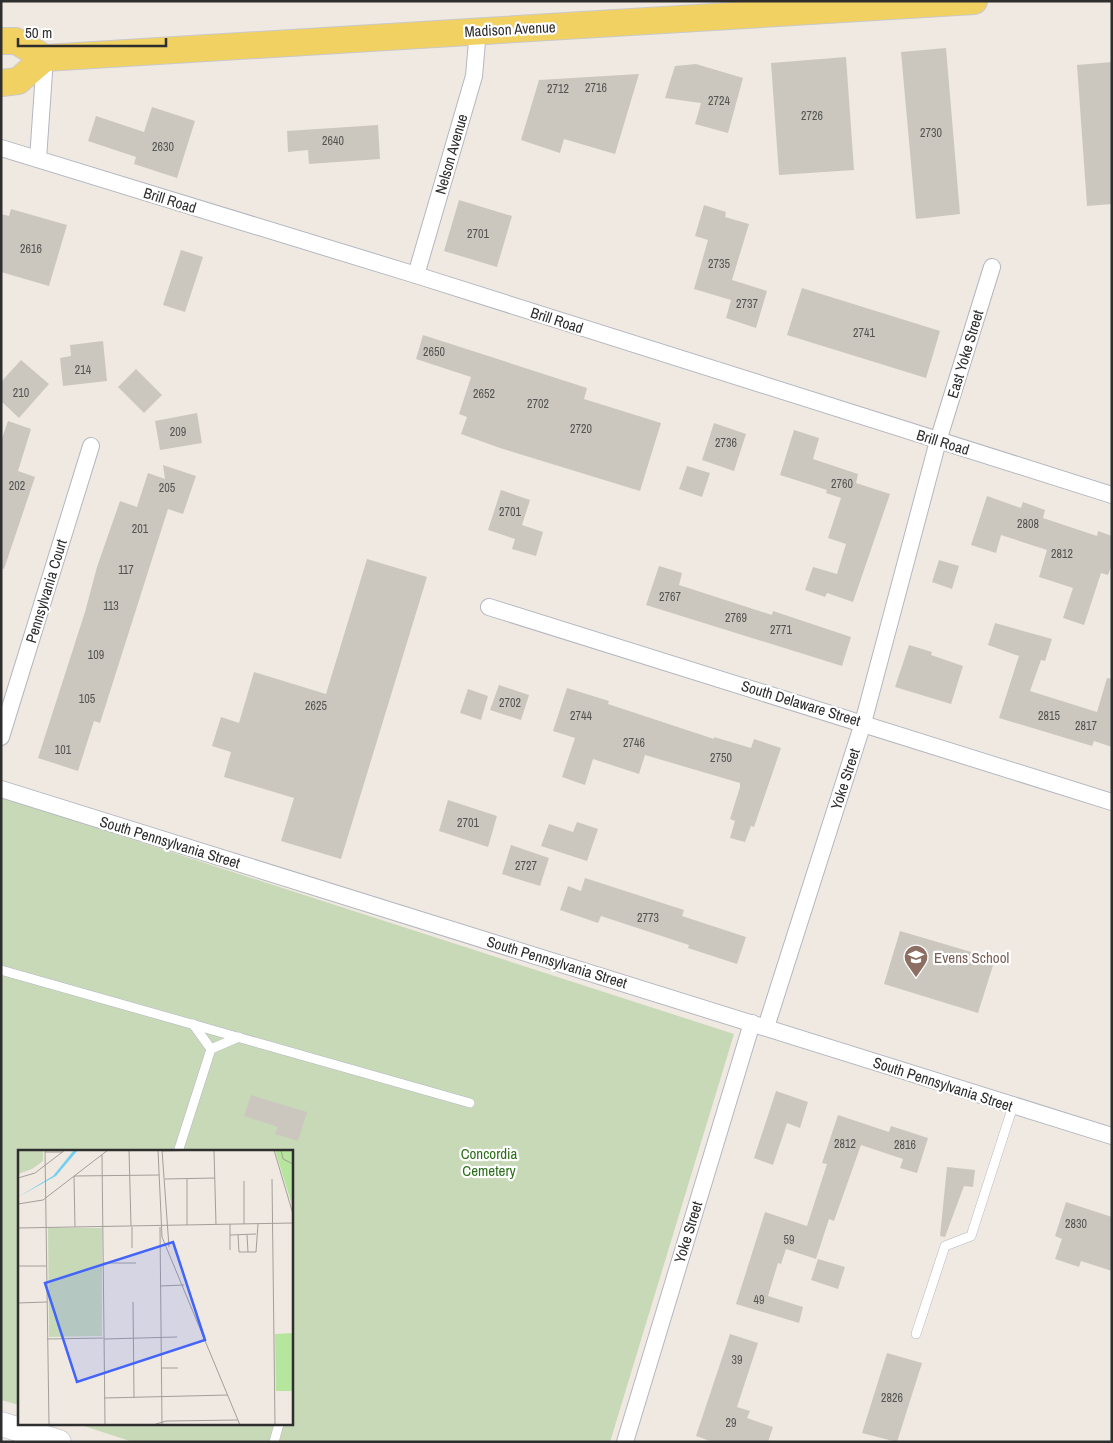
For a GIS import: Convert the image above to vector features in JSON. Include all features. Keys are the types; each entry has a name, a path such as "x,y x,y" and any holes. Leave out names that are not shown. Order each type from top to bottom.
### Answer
{"main road":[{"name":"Madison Avenue","path":"45,58 974,1"},
{"path":"1,42 16,41 45,58 18,82 1,83"},
{"path":"1,1424 59,1442"}],"street":[{"name":"Nelson Avenue","path":"416,275 474,76 478,30"},
{"path":"38,159 45,58"},
{"name":"Brill Road","path":"1,148 416,275 1112,495"},
{"name":"East Yoke Street","path":"938,441 992,267"},
{"name":"Yoke Street","path":"625,1442 759,1025 863,723 938,441"},
{"name":"Pennsylvania Court","path":"1,737 91,446"},
{"name":"South Delaware Street","path":"489,607 1112,802"},
{"name":"South Pennsylvania Street","path":"1,789 1112,1136"}],"lane":[{"path":"1,970 470,1103"},
{"path":"192,1024 211,1049"},
{"path":"179,1150 211,1049 238,1037"},
{"path":"916,1334 945,1246 971,1236 1012,1106"},
{"path":"274,1442 278,1426"}],"green space":[{"name":"Concordia Cemetery","path":"1,797 734,1034 610,1442 133,1442 84,1426 292,1426 292,1150 18,1150 18,1405 1,1400"}],"building":[{"path":"946,48 960,214 916,219 901,52"},
{"path":"846,57 854,170 779,175 771,63"},
{"path":"1112,62 1112,204 1087,206 1077,65"},
{"path":"696,64 743,78 728,133 695,124 701,103 665,98 675,66"},
{"path":"639,74 615,154 564,139 560,153 521,140 539,80"},
{"path":"152,107 195,121 177,178 134,164 136,157 88,141 96,116 144,132"},
{"path":"378,125 380,159 309,164 308,150 288,152 287,131"},
{"path":"459,200 512,216 497,267 444,251"},
{"path":"704,205 726,212 725,217 749,224 732,280 767,291 756,328 726,318 731,300 694,289 708,240 695,236"},
{"path":"11,209 67,225 49,286 1,272 1,214 9,216"},
{"path":"181,250 203,257 185,312 163,305"},
{"path":"802,288 940,331 926,378 787,335"},
{"path":"423,335 587,388 584,399 661,423 640,491 500,448 461,434 467,417 459,414 471,377 416,359"},
{"path":"103,341 107,381 63,386 60,358 71,356 70,345"},
{"path":"21,360 49,384 19,418 1,401 1,382"},
{"path":"136,369 162,395 144,413 118,387"},
{"path":"197,413 202,443 160,450 155,421"},
{"path":"8,421 31,429 18,471 35,477 4,569 1,568 1,441"},
{"path":"714,423 746,434 734,471 702,460"},
{"path":"794,430 819,438 813,459 858,474 856,483 890,494 853,602 827,593 825,597 805,590 813,567 837,574 846,544 828,538 841,498 826,493 827,490 780,475"},
{"path":"163,465 196,476 183,514 168,509 100,723 94,721 78,771 38,758 85,612 97,567 120,501 137,507 148,473 165,479"},
{"path":"687,466 710,473 702,497 679,489"},
{"path":"501,490 530,500 522,525 543,532 536,556 512,549 515,539 488,530"},
{"path":"987,496 1021,508 1023,502 1045,510 1043,518 1097,536 1098,531 1112,536 1112,564 1108,575 1101,573 1084,625 1063,618 1073,588 1039,577 1047,550 1001,535 996,553 971,545"},
{"path":"367,559 427,577 341,859 281,841 294,798 224,777 231,752 212,746 221,717 239,723 254,672 326,694"},
{"path":"939,560 959,566 952,589 932,582"},
{"path":"659,566 682,573 679,585 772,615 773,611 851,637 842,666 646,605"},
{"path":"995,623 1052,639 1045,661 1041,660 1030,691 1097,712 1107,678 1112,679 1112,747 1094,741 1092,746 999,718 1019,656 988,645"},
{"path":"909,645 932,652 931,655 963,666 951,704 895,687"},
{"path":"499,685 529,695 521,720 490,710"},
{"path":"567,688 609,701 608,704 714,739 714,737 751,748 754,739 781,748 754,827 751,826 745,842 730,838 735,821 730,819 740,783 645,755 639,774 593,759 585,785 562,777 575,738 553,731"},
{"path":"468,689 488,696 481,720 460,713"},
{"path":"448,800 497,816 488,847 439,831"},
{"path":"577,822 598,829 587,861 541,846 549,824 573,832"},
{"path":"511,845 549,858 540,886 502,874"},
{"path":"585,878 684,910 682,916 746,937 737,964 688,948 689,945 601,916 598,923 560,910 568,886 581,891"},
{"path":"900,931 995,959 978,1013 884,984"},
{"path":"776,1091 808,1102 800,1128 787,1123 773,1165 754,1158"},
{"path":"251,1095 307,1112 298,1141 275,1134 278,1127 244,1116"},
{"path":"838,1115 889,1132 891,1126 928,1138 917,1173 900,1168 903,1159 861,1145 834,1221 829,1219 816,1259 786,1249 781,1264 778,1263 768,1296 803,1307 799,1323 736,1304 765,1212 807,1226 827,1164 822,1163"},
{"path":"947,1167 975,1170 973,1187 964,1186 945,1237 940,1236"},
{"path":"1066,1202 1112,1217 1112,1271 1081,1261 1079,1267 1055,1259 1062,1239 1055,1236"},
{"path":"818,1259 845,1267 838,1289 811,1280"},
{"path":"730,1334 758,1343 737,1407 750,1411 747,1418 773,1427 768,1442 713,1442 696,1436"},
{"path":"887,1353 922,1363 897,1442 862,1433"}],"place":[{"name":"Evens School","path":"916,978"}]}
